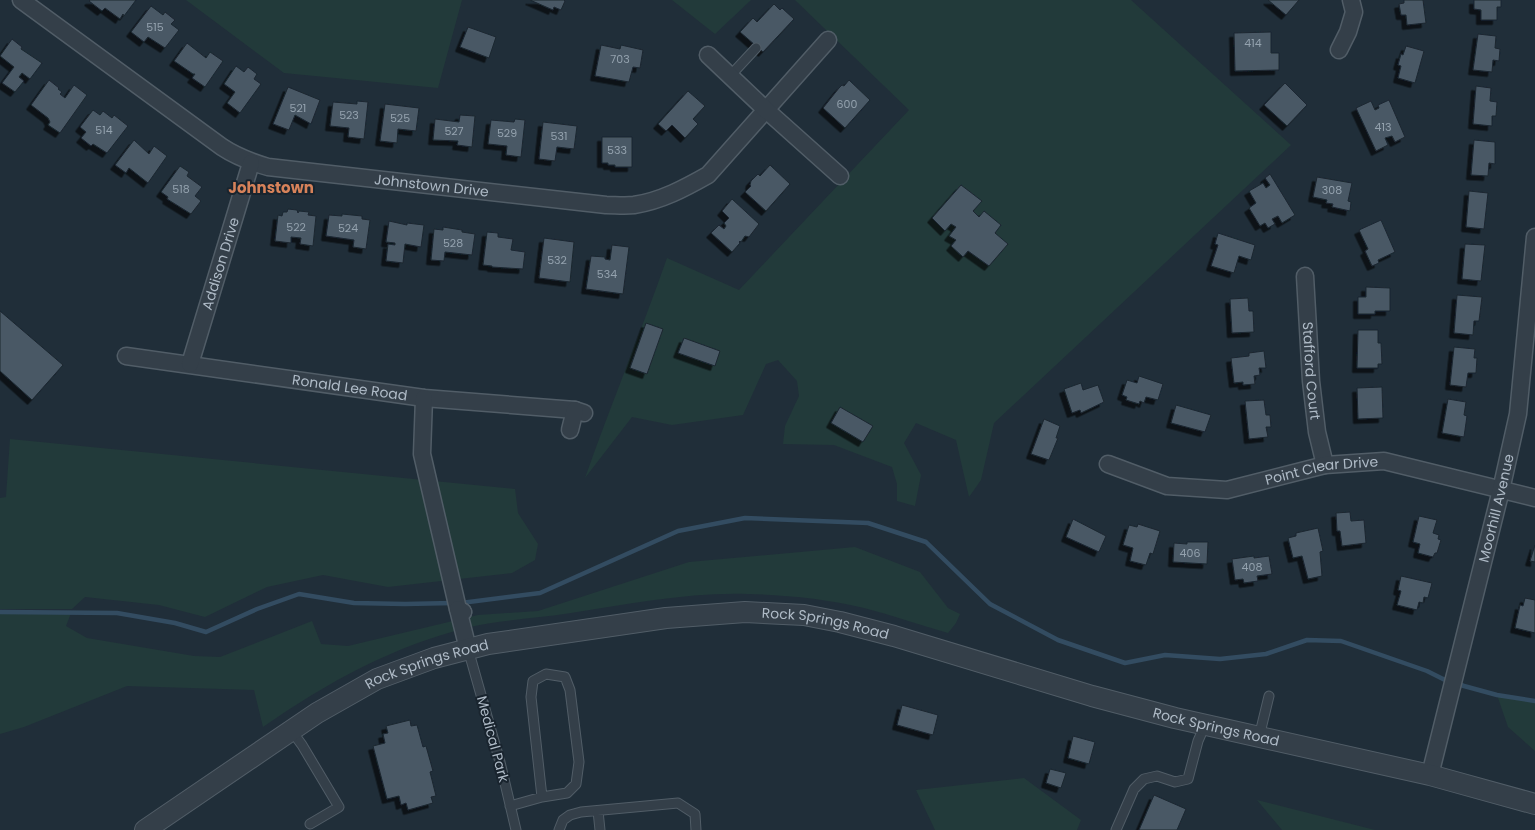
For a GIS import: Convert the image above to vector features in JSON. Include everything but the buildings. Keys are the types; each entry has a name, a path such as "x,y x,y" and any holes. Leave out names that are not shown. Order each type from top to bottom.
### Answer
{"street":[{"name":"Johnstown Drive","path":"21,0 222,147 235,156 251,163 268,167 606,205 633,205 682,190 708,175 828,40"},
{"path":"1339,50 1348,32 1354,12 1351,0"},
{"path":"708,55 840,176"},
{"name":"Addison Drive","path":"190,364 251,163"},
{"name":"Moorhill Avenue","path":"1430,775 1518,414 1535,237"},
{"name":"Stafford Court","path":"1305,276 1316,432 1325,466"},
{"name":"Ronald Lee Road","path":"126,356 424,398 579,412 570,430"},
{"path":"424,398 422,454 468,649"},
{"name":"Point Clear Drive","path":"1108,464 1167,486 1227,490 1325,466 1384,461 1535,498"},
{"name":"Rock Springs Road","path":"145,830 290,730 377,679 434,658 488,644 666,618 745,612 804,616 840,622 894,636 1092,696 1205,725 1430,775 1535,804"}],"lane":[{"path":"730,76 756,48"},
{"name":"Medical Park","path":"468,649 500,762 516,830"},
{"path":"510,806 542,796 567,793 576,784 579,762 570,690 565,677 546,674 533,681 531,697 542,796"},
{"path":"1259,736 1270,696"},
{"path":"1116,830 1134,789 1144,779 1157,776 1176,782 1188,779 1198,741 1205,725"},
{"path":"290,730 302,745 339,807 310,824"},
{"path":"560,830 563,820 570,815 678,803 695,814 696,830"},
{"path":"598,811 600,830"}],"green space":[{"path":"186,0 462,0 438,88 284,73"},
{"path":"672,0 751,0 715,34"},
{"path":"795,0 1131,0 1291,145 994,423 981,480 969,497 956,440 916,423 904,443 921,475 915,506 897,501 897,484 892,467 834,445 783,444 785,426 799,396 797,381 778,360 766,364 743,415 672,425 632,417 585,478 667,258 739,290 909,110"},
{"path":"10,439 515,489 518,513 538,544 535,560 512,573 388,587 323,575 267,587 205,617 159,605 85,597 72,609 0,609 0,498 6,497"},
{"path":"855,547 920,572 948,608 960,614 948,633 864,608 792,596 726,594 682,597 495,623 470,627 442,635 414,644 362,667 312,695 263,727 254,690 127,686 24,727 0,734 0,612 71,613 66,626 87,638 194,656 220,657 312,621 321,644 348,646 478,615 538,611 689,562"},
{"path":"1497,695 1535,701 1535,751 1508,727"},
{"path":"1024,778 1081,820 1077,830 935,830 916,790"},
{"path":"1257,800 1375,830 1282,830"}],"waterway":[{"path":"461,603 540,593 678,531 745,518 868,523 926,542 990,604 1058,640 1125,663 1165,655 1220,659 1266,654 1307,640 1341,641 1464,686 1497,695 1535,701"},
{"path":"0,612 117,613 175,623 206,632 257,609 299,594 354,603 453,603"}],"district":[{"name":"Johnstown","path":"271,188"}]}
